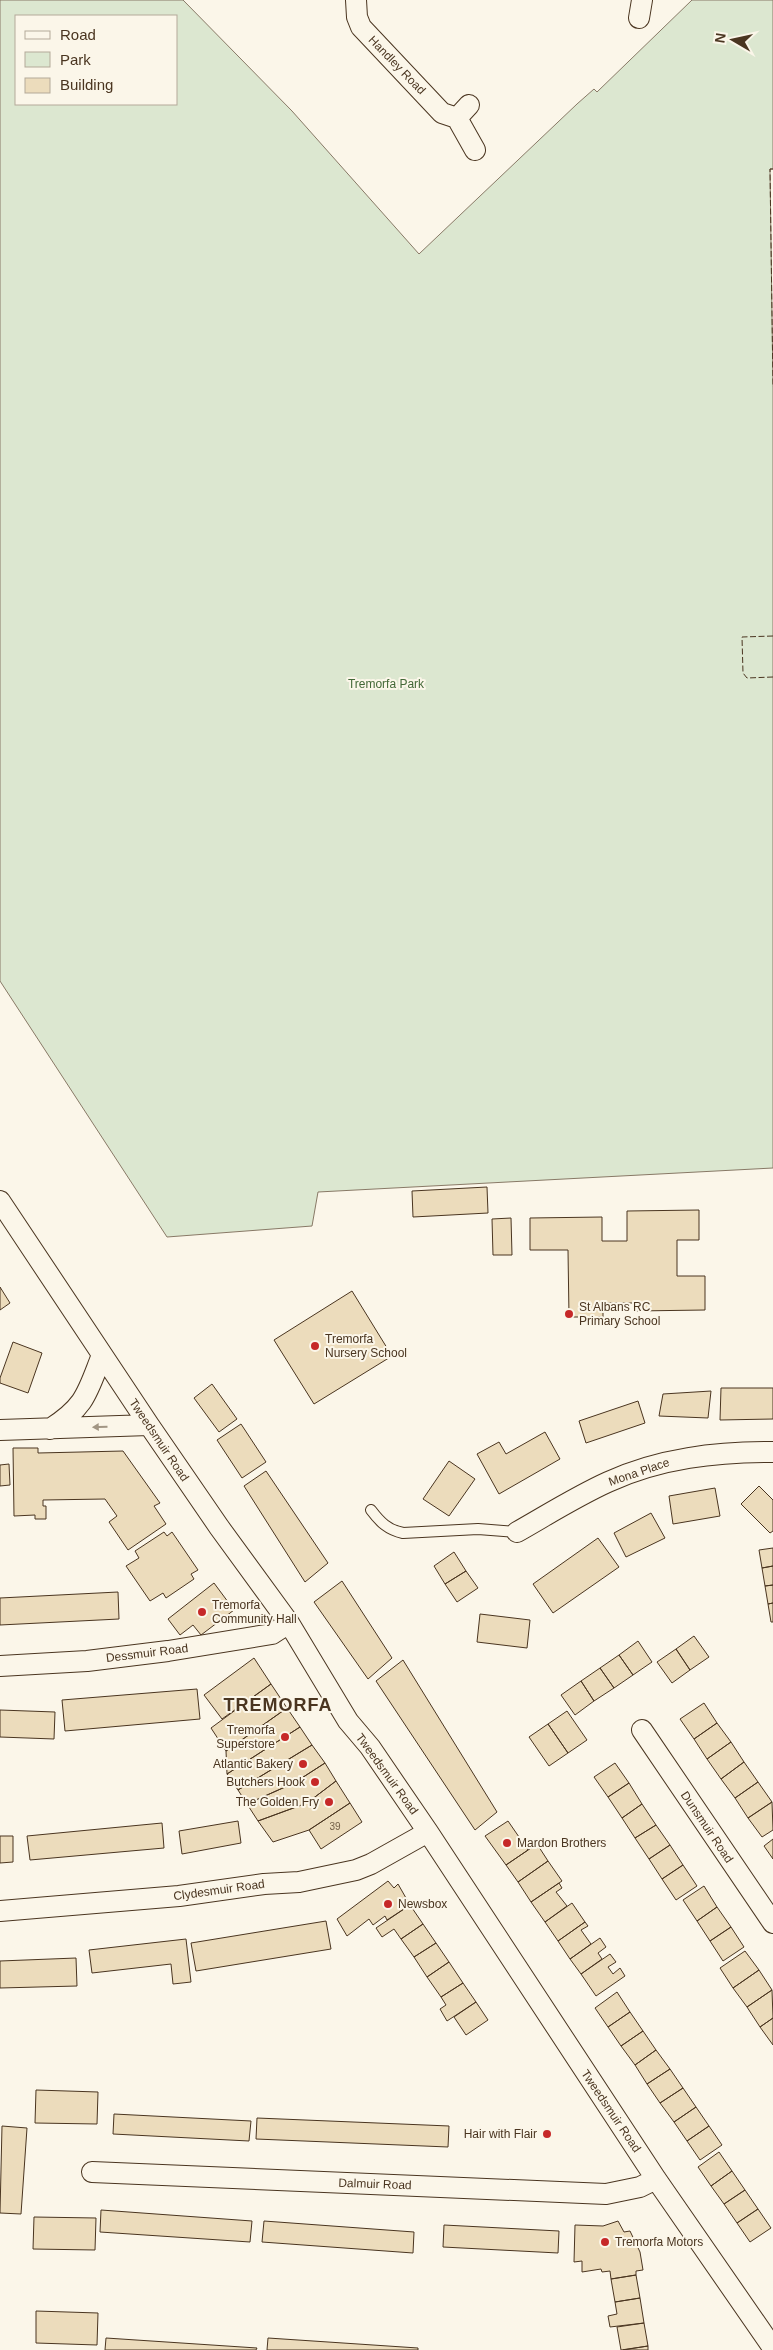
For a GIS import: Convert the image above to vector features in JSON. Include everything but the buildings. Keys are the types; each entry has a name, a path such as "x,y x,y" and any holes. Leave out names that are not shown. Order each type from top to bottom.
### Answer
{"street":[{"name":"Handley Road","path":"356,0 357,17 367,34 442,113 463,111 475,150"},
{"name":"Tweedsmuir Road","path":"0,1201 149,1425 289,1623 348,1721 370,1747 428,1832 656,2179 773,2348"},
{"path":"50,1428 69,1417 78,1408 89,1389 102,1355"},
{"path":"0,1430 149,1425"},
{"name":"Mona Place","path":"517,1532 608,1482 641,1470 677,1459 708,1454 773,1452"},
{"name":"Dessmuir Road","path":"0,1666 87,1661 186,1648 272,1634 289,1623"},
{"name":"Dunsmuir Road","path":"642,1730 773,1923"},
{"name":"Clydesmuir Road","path":"0,1910 170,1897 264,1884 298,1882 363,1867 428,1832"},
{"name":"Dalmuir Road","path":"92,2172 606,2194 640,2187 656,2179"}],"lane":[{"path":"371,1510 380,1522 393,1531 403,1533 478,1529 517,1532"}],"green space":[{"name":"Tremorfa Park","path":"0,0 183,0 292,111 419,254 577,104 594,89 597,92 692,0 773,0 773,169 770,169 773,387 773,1168 318,1192 312,1226 167,1237 0,981"}],"fence":[{"path":"773,169 770,169 773,387"},
{"path":"773,636 742,637 743,673 747,678 773,677"}],"place":[{"name":"St Albans RC Primary School","path":"569,1314"},
{"name":"Tremorfa Nursery School","path":"315,1346"},
{"name":"Tremorfa Community Hall","path":"202,1612"},
{"name":"Tremorfa Superstore","path":"285,1737"},
{"name":"Atlantic Bakery","path":"303,1764"},
{"name":"Butchers Hook","path":"315,1782"},
{"name":"The Golden Fry","path":"329,1802"},
{"name":"Mardon Brothers","path":"507,1843"},
{"name":"Newsbox","path":"388,1904"},
{"name":"Hair with Flair","path":"547,2134"},
{"name":"Tremorfa Motors","path":"605,2242"}],"district":[{"name":"TREMORFA","path":"278,1705"}]}
